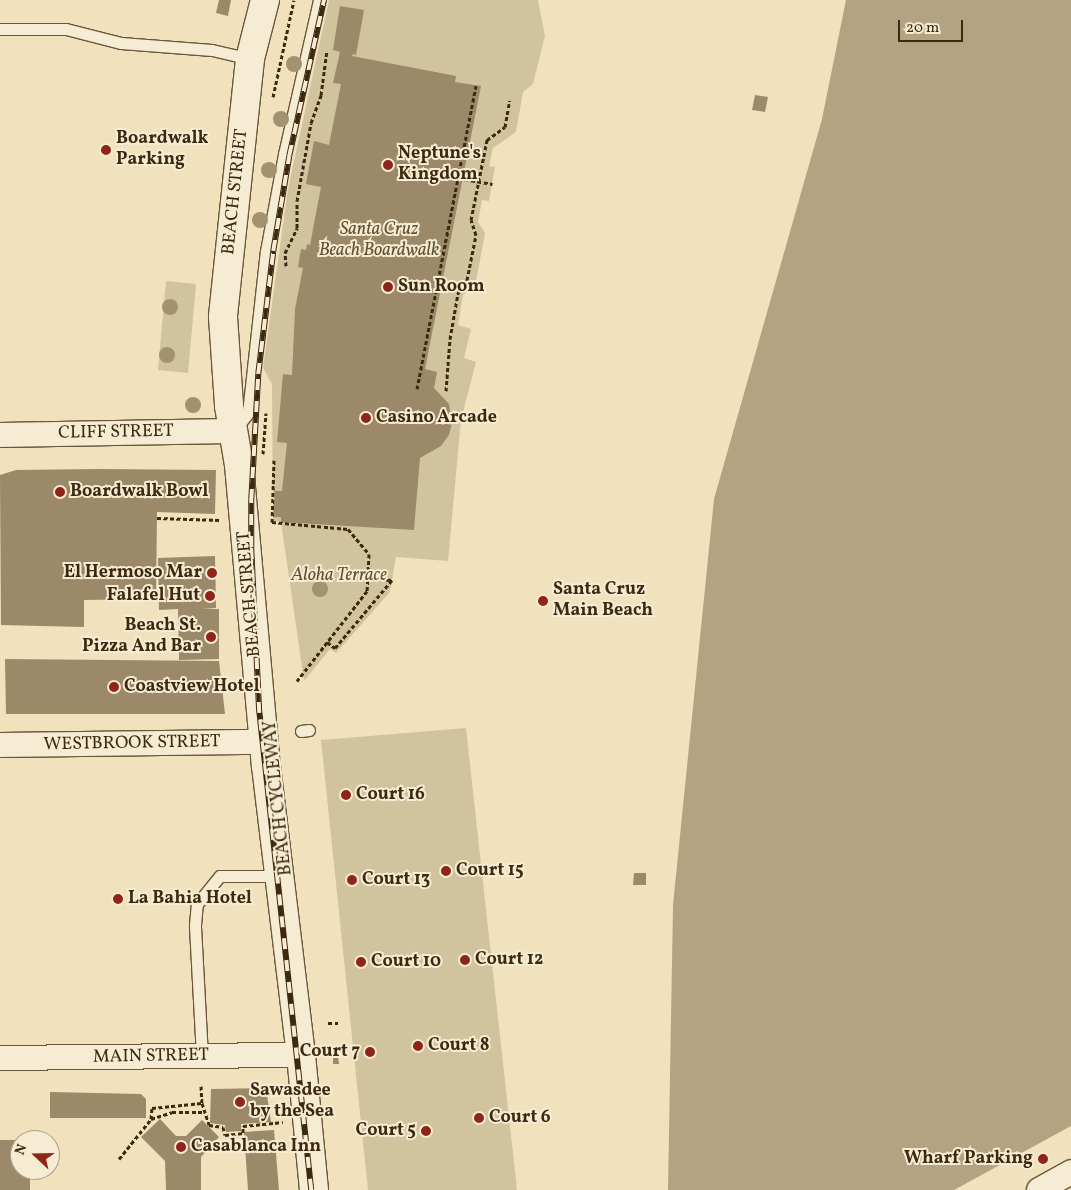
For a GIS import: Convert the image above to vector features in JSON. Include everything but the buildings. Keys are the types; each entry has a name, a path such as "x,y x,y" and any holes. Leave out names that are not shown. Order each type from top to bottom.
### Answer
{"street":[{"name":"BEACH STREET","path":"265,0 250,59 223,317 264,742 301,1055 314,1190"},
{"name":"CLIFF STREET","path":"0,435 233,431"},
{"name":"WESTBROOK STREET","path":"0,745 264,742"},
{"name":"MAIN STREET","path":"0,1058 301,1055"},
{"path":"1039,1190 1071,1172"}],"lane":[{"path":"233,431 248,413 266,251 284,154 319,0"},
{"path":"0,29 66,29 121,43 212,50 250,59"},
{"path":"202,1056 195,925 197,904 220,876 279,876"}],"path":[{"path":"272,102 294,0"},
{"path":"286,266 286,253 297,228 297,201 311,123 321,94 327,50"},
{"path":"417,389 476,86"},
{"path":"446,391 450,340 458,293 467,280 476,235 471,220 487,140 505,127 510,100"},
{"path":"458,178 492,184"},
{"path":"263,461 267,405"},
{"path":"274,460 272,522 348,529 369,554 367,591 297,681"},
{"path":"267,508 268,528"},
{"path":"157,518 224,520"},
{"path":"327,642 335,648 392,580 367,578"},
{"path":"328,1023 338,1022"},
{"path":"201,1086 202,1104 208,1116 209,1126 223,1127 225,1135 243,1133 243,1126 287,1122"},
{"path":"152,1119 152,1108 202,1104"},
{"path":"119,1159 152,1119 172,1112 205,1112"}],"green space":[{"name":"Santa Cruz Beach Boardwalk","path":"329,0 538,0 545,36 533,84 523,92 516,132 493,148 489,166 495,167 489,201 482,200 478,222 485,233 475,287 463,295 458,325 471,329 464,358 476,362 461,420 448,561 396,557 390,592 336,653 330,649 304,681 281,522 273,521 272,384 263,368 288,189"},
{"path":"166,281 196,284 188,373 158,370"},
{"path":"466,728 517,1190 368,1190 321,740"}],"shaded area":[{"path":"846,0 1071,0 1071,1190 668,1190 673,905 714,499 822,119"}],"pier":[{"name":"Wharf Parking","path":"1071,1126 1071,1190 954,1190"}],"railway":[{"path":"311,1190 259,713 251,547 251,500 258,374 273,251 289,156 324,0"}],"place":[{"name":"Boardwalk Parking","path":"106,150"},
{"name":"Neptune's Kingdom","path":"388,165"},
{"name":"Sun Room","path":"388,287"},
{"name":"Casino Arcade","path":"366,418"},
{"name":"Boardwalk Bowl","path":"60,492"},
{"name":"El Hermoso Mar","path":"212,573"},
{"name":"Falafel Hut","path":"210,596"},
{"name":"Santa Cruz Main Beach","path":"543,601"},
{"name":"Beach St. Pizza And Bar","path":"211,637"},
{"name":"Coastview Hotel","path":"114,687"},
{"name":"Court 16","path":"346,795"},
{"name":"Court 15","path":"446,871"},
{"name":"Court 13","path":"352,880"},
{"name":"La Bahia Hotel","path":"118,899"},
{"name":"Court 12","path":"465,960"},
{"name":"Court 10","path":"361,962"},
{"name":"Court 8","path":"418,1046"},
{"name":"Court 7","path":"370,1052"},
{"name":"Sawasdee by the Sea","path":"240,1102"},
{"name":"Court 6","path":"479,1118"},
{"name":"Court 5","path":"426,1131"},
{"name":"Casablanca Inn","path":"181,1147"},
{"name":"Wharf Parking","path":"1043,1159"}],"park label":[{"name":"Aloha Terrace","path":"339,576"}]}
